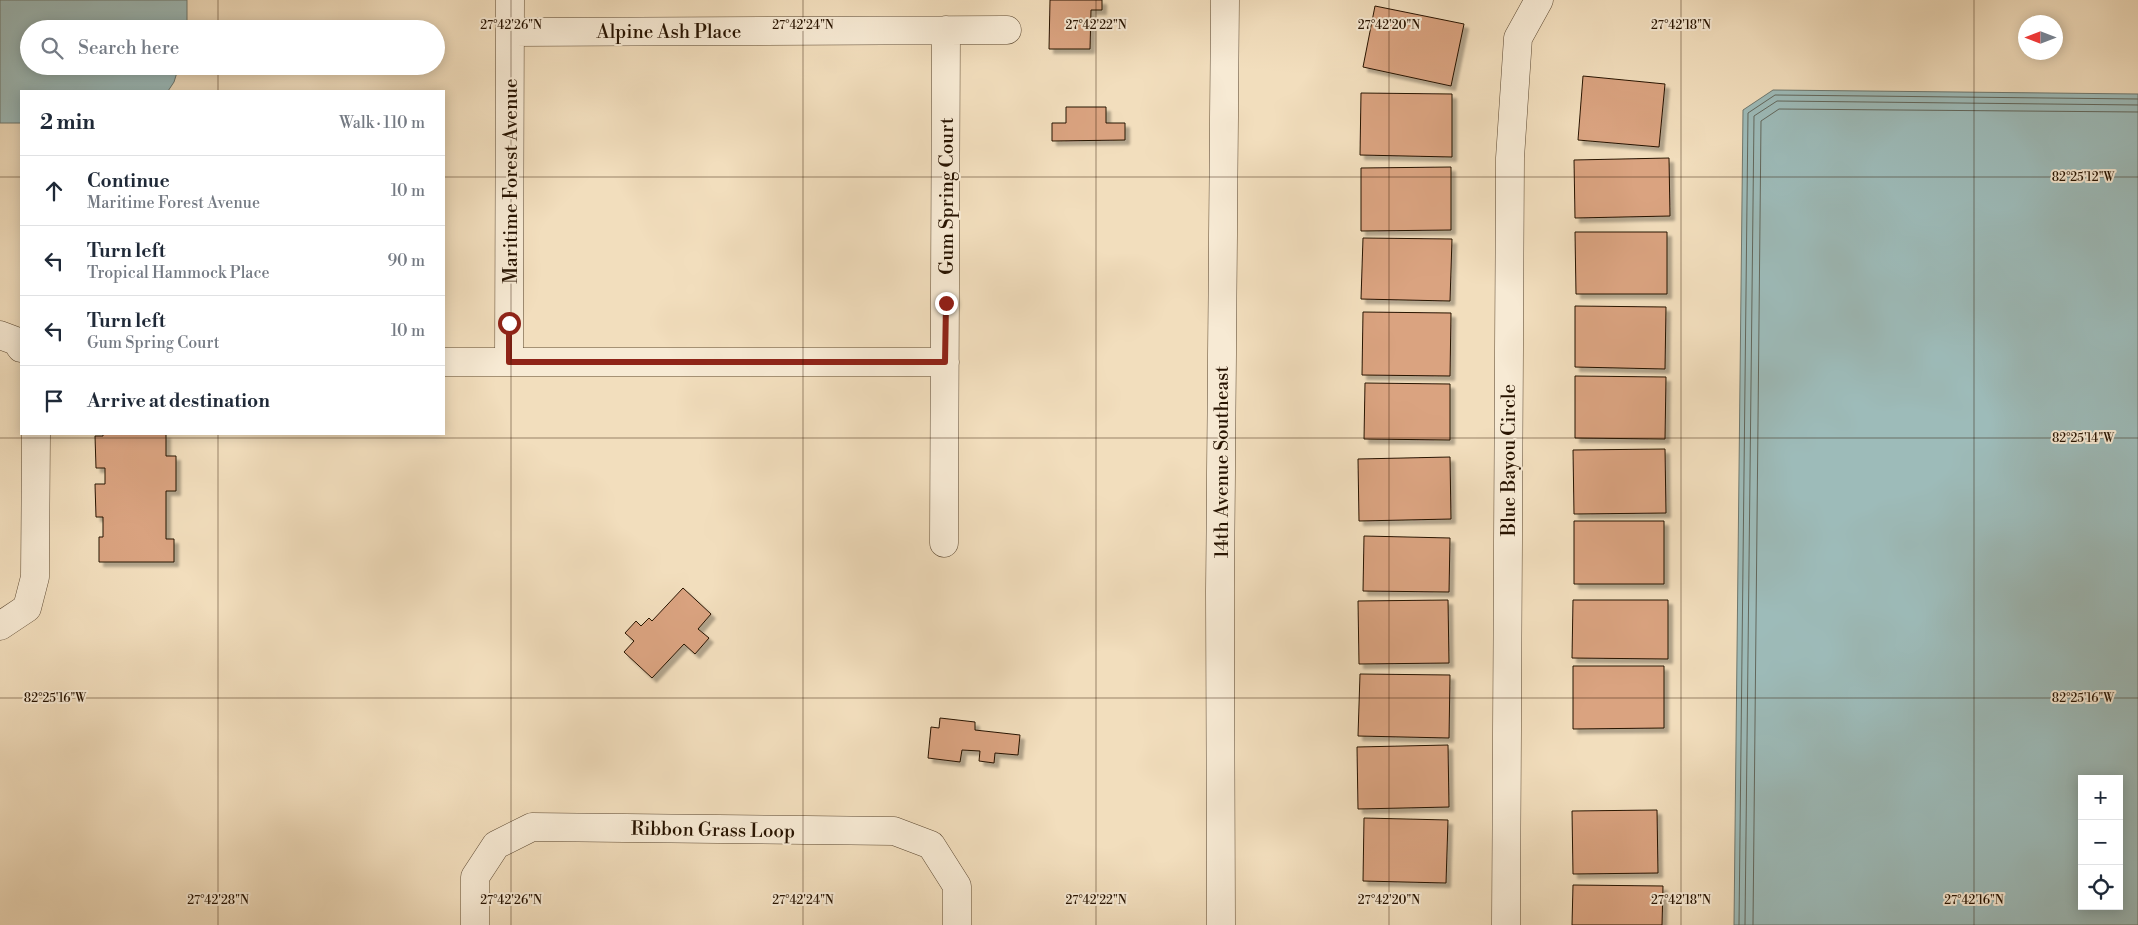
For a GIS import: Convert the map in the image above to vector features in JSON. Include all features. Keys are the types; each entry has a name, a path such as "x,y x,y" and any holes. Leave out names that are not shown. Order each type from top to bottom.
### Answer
{"street":[{"name":"Maritime Forest Avenue","path":"509,362 510,0"},
{"name":"14th Avenue Southeast","path":"1221,925 1220,592 1225,0"},
{"name":"Blue Bayou Circle","path":"1506,925 1510,158 1518,38 1539,0"},
{"name":"Gum Spring Court","path":"944,543 946,30"},
{"name":"Alpine Ash Place","path":"510,32 1007,30"},
{"path":"0,336 16,341 20,347"},
{"path":"445,362 945,362"},
{"path":"0,626 27,608 35,577 36,435"},
{"name":"Ribbon Grass Loop","path":"475,925 475,877 496,845 532,827 894,831 931,845 957,886 957,925"}],"water":[{"path":"0,0 187,0 187,20 20,20 20,75 176,75 169,90 20,90 20,123 0,123"},
{"path":"1773,90 2138,94 2138,925 1734,925 1743,110"}],"building":[{"path":"1050,0 1102,0 1102,10 1091,10 1090,49 1049,49"},
{"path":"1375,6 1464,24 1451,86 1363,67"},
{"path":"1583,76 1665,84 1659,147 1578,140"},
{"path":"1361,93 1452,94 1452,157 1360,155"},
{"path":"1066,107 1106,107 1106,123 1125,123 1125,140 1052,141 1052,123 1066,123"},
{"path":"1669,158 1670,216 1575,218 1574,160"},
{"path":"1451,167 1451,230 1361,231 1361,168"},
{"path":"1575,232 1667,232 1667,294 1576,294"},
{"path":"1363,238 1452,239 1450,301 1361,299"},
{"path":"1575,306 1666,307 1665,369 1575,367"},
{"path":"1363,312 1451,313 1450,376 1362,375"},
{"path":"1575,376 1666,377 1665,439 1575,438"},
{"path":"1365,383 1450,384 1450,440 1364,439"},
{"path":"166,435 166,456 176,456 176,491 166,491 166,539 174,539 174,562 99,562 99,537 103,537 103,517 96,517 95,484 105,484 105,468 96,468 95,436"},
{"path":"1665,449 1666,513 1574,514 1573,450"},
{"path":"1450,457 1451,519 1359,521 1358,459"},
{"path":"1574,521 1664,521 1664,584 1574,584"},
{"path":"1364,536 1450,538 1449,592 1363,591"},
{"path":"683,588 711,614 698,629 709,638 695,654 684,644 652,678 624,652 634,641 625,633 636,621 641,626 649,618 652,621"},
{"path":"1448,600 1449,663 1359,664 1358,601"},
{"path":"1573,600 1668,600 1668,659 1572,658"},
{"path":"1573,666 1664,666 1664,728 1573,729"},
{"path":"1360,674 1450,675 1449,738 1358,736"},
{"path":"940,718 975,722 975,730 1020,735 1018,755 995,753 994,763 979,761 980,751 962,750 960,762 928,758 931,727 939,728"},
{"path":"1448,745 1449,807 1358,809 1357,747"},
{"path":"1657,810 1658,873 1573,874 1572,811"},
{"path":"1364,818 1448,820 1446,883 1363,881"},
{"path":"1573,885 1663,886 1662,925 1572,925"}],"route":[{"path":"509,323 509,362 945,362 946,303"}]}
